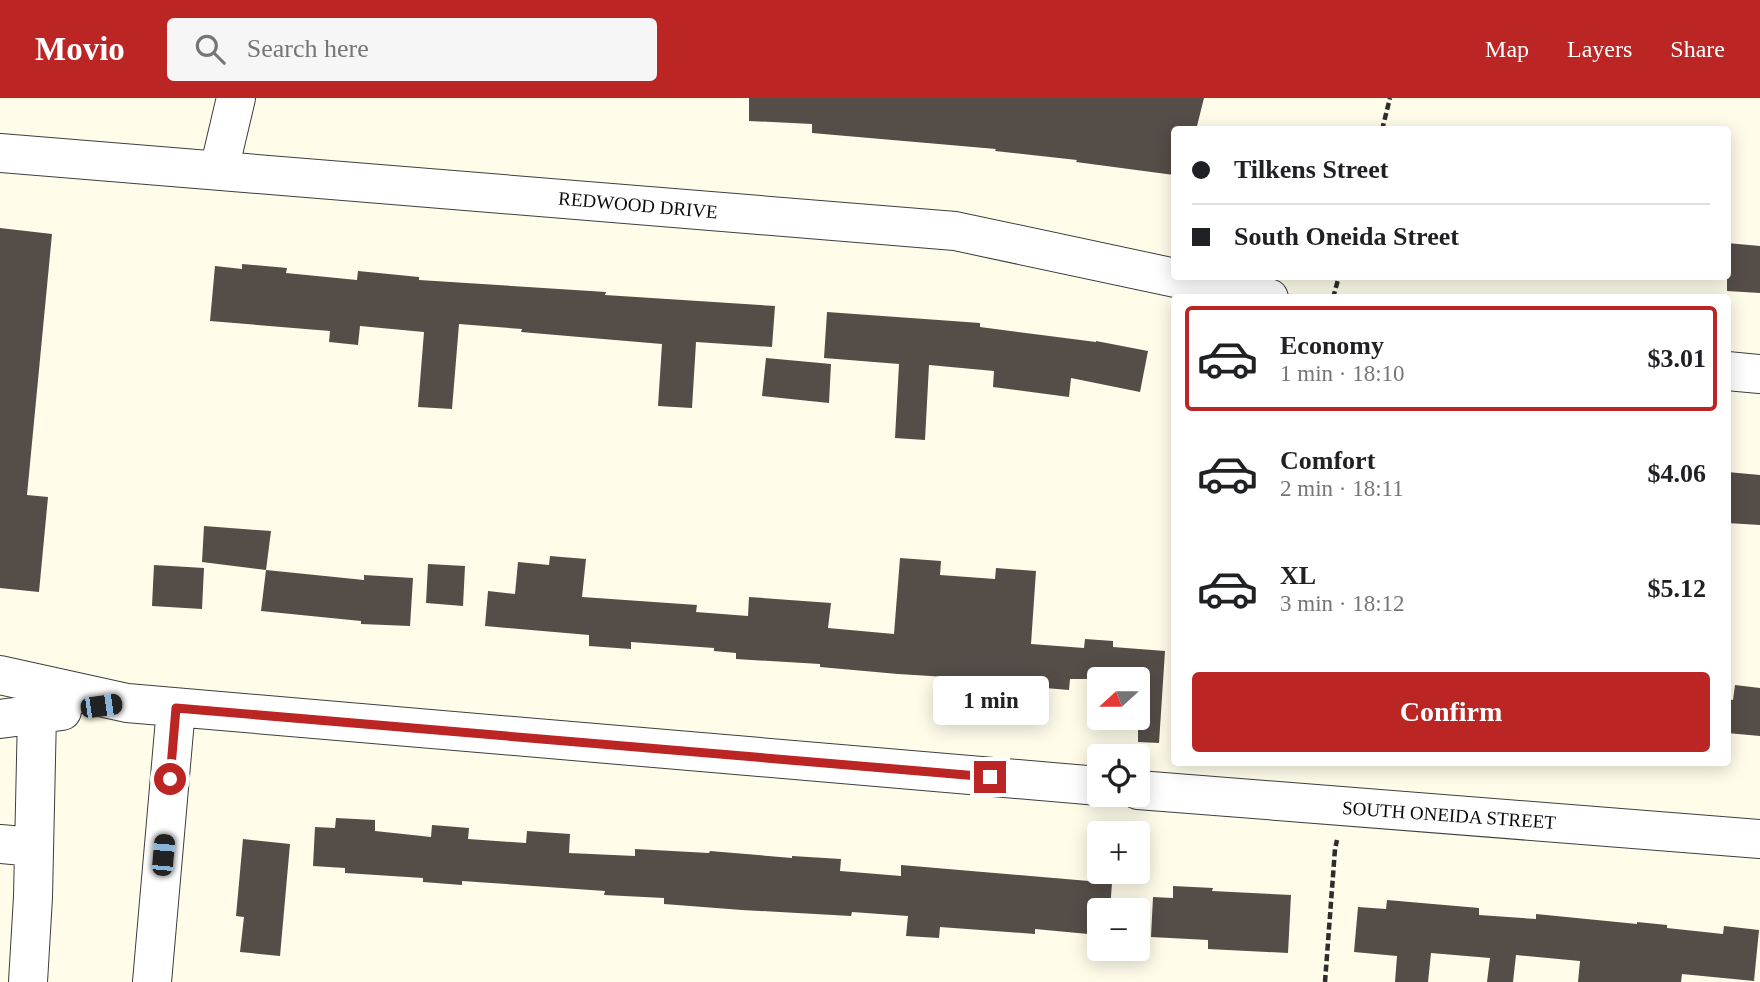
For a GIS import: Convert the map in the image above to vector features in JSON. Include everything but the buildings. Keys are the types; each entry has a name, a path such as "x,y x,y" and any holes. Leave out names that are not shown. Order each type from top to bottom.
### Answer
{"street":[{"path":"219,170 236,98"},
{"name":"REDWOOD DRIVE","path":"0,153 955,231 1171,277"},
{"name":"REDWOOD DRIVE","path":"1185,280 1250,294"},
{"path":"1731,371 1760,374"},
{"path":"0,675 127,703 176,708 1087,785"},
{"path":"0,719 127,703"},
{"path":"152,982 176,708"},
{"path":"28,982 17,846 37,714"},
{"name":"SOUTH ONEIDA STREET","path":"1150,791 1760,839"}],"path":[{"path":"1383,126 1390,98"},
{"path":"1325,982 1335,849 1347,807"}],"route":[{"path":"170,779 176,708 990,777"}]}
